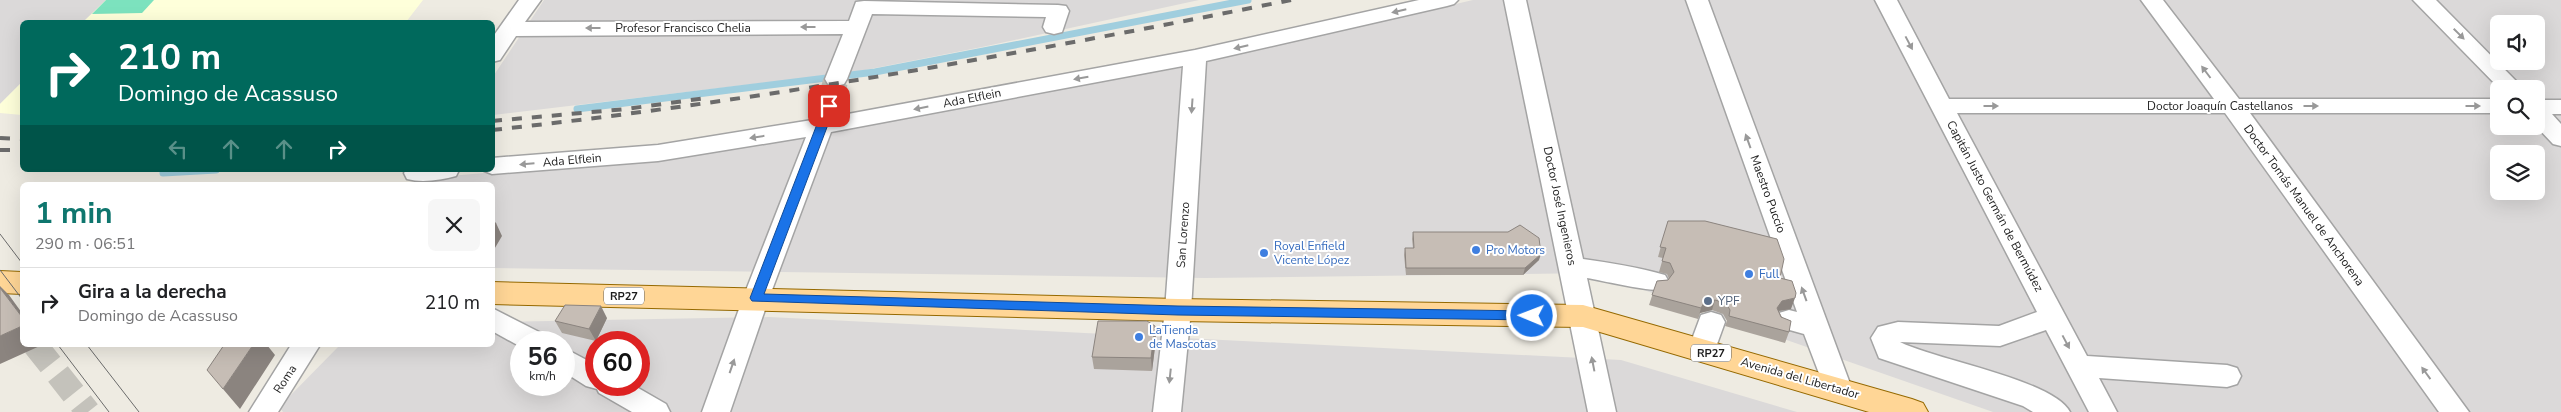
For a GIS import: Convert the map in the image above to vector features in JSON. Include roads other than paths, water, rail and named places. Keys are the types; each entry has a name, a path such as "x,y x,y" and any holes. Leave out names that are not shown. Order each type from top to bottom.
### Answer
{"main road":[{"path":"0,282 20,283"},
{"name":"Avenida del Libertador","path":"495,293 756,298 1178,310 1583,316 1912,412"}],"street":[{"path":"495,51 530,0"},
{"name":"Ada Elflein","path":"495,166 658,153 794,131 827,114 865,118 1195,57 1447,0"},
{"name":"Doctor José Ingenieros","path":"1515,0 1573,267 1602,412"},
{"name":"Maestro Puccio","path":"1697,0 1838,389"},
{"name":"Capitán Justo Germán de Bermúdez","path":"1886,0 2103,412"},
{"name":"Doctor Tomás Manuel de Anchorena","path":"2152,0 2232,106 2455,412"},
{"path":"2424,0 2504,80"},
{"path":"836,79 863,11"},
{"name":"Profesor Francisco Chelia","path":"510,29 863,11 1058,11 1054,27"},
{"name":"San Lorenzo","path":"1166,412 1178,310 1195,57"},
{"name":"Doctor Joaquín Castellanos","path":"1942,106 2490,106"},
{"path":"2545,106 2561,106"},
{"path":"716,412 756,298 827,114"},
{"path":"2545,121 2561,138"},
{"path":"414,176 437,172"},
{"path":"1573,267 1624,274 1656,282"},
{"path":"2053,317 2000,336 1898,332 1888,334 1885,338 1889,350 2033,398 2056,412"},
{"path":"495,320 515,331"},
{"path":"1789,320 1816,327"},
{"path":"1702,350 1711,322"},
{"name":"Roma","path":"266,411 305,347"},
{"path":"2079,366 2227,376"},
{"path":"628,396 656,412"}],"waterway":[{"path":"577,109 875,72 1248,0"},
{"path":"163,173 181,172"}],"tunnel":[{"path":"829,106 836,79"},
{"path":"37,347 88,412"}],"tram line":[{"path":"0,234 20,260"},
{"path":"0,270 20,296"},
{"path":"60,347 109,412"},
{"path":"89,347 139,412"}],"railway":[{"path":"495,130 693,105 893,74 1092,39 1291,0"},
{"path":"495,121 626,109 706,98"},
{"path":"0,138 20,139"},
{"path":"0,150 20,150"}],"place":[{"name":"Pro Motors","path":"1476,250"},
{"name":"Royal Enfield Vicente López","path":"1264,253"},
{"name":"Full","path":"1749,274"},
{"name":"YPF","path":"1708,301"},
{"name":"LaTienda de Mascotas","path":"1139,337"}]}
